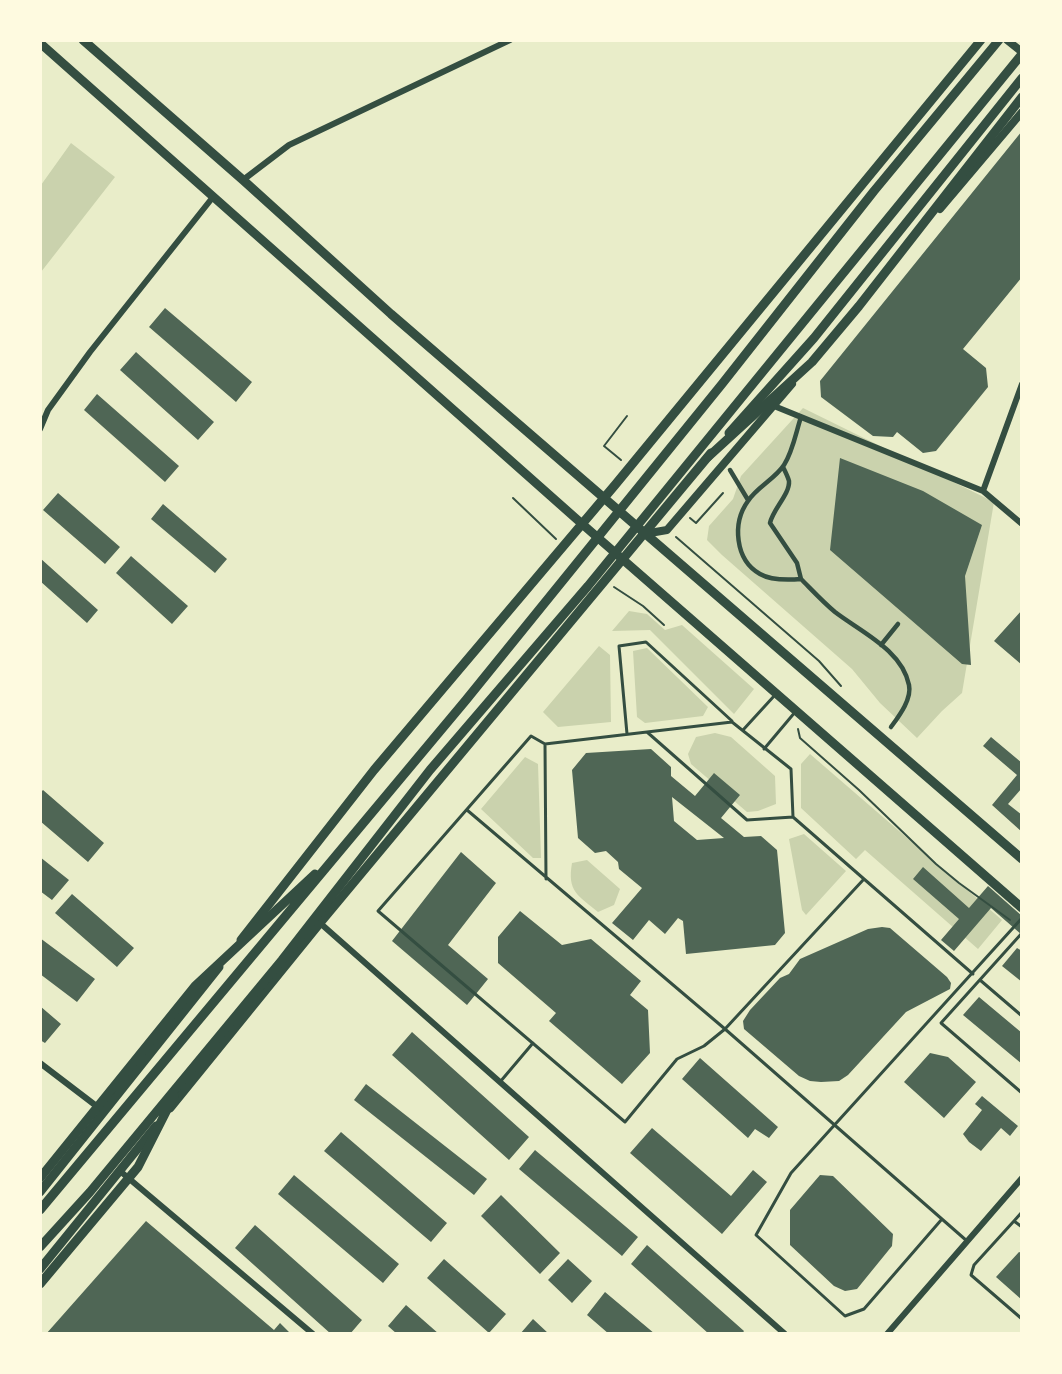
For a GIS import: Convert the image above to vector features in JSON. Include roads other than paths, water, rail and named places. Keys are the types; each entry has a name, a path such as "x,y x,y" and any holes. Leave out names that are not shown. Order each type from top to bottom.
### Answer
{"main road":[{"path":"83,40 603,499 1022,859"},
{"path":"40,1192 374,770 603,499 981,40"},
{"path":"40,1210 545,603 874,191 999,40"},
{"path":"40,43 622,560 1022,908"},
{"path":"40,1247 90,1192 282,960 430,770 588,586 1022,53"},
{"path":"40,1269 320,923 708,457 814,338 1022,78"},
{"path":"708,457 812,362 837,334 1022,97"},
{"path":"644,534 667,530 1022,112"},
{"path":"40,1178 195,986 341,850"},
{"path":"40,1284 138,1167 183,1079"}],"street":[{"path":"243,180 289,145 510,40"},
{"path":"1007,40 1022,53"},
{"path":"40,429 48,410 90,352 213,197"},
{"path":"983,491 1022,384"},
{"path":"774,406 983,491 1022,524"},
{"path":"801,417 783,466 748,500 741,512 737,531 739,546 746,560 760,574 782,580 801,579"},
{"path":"783,466 789,482 786,494 772,512 770,523 797,563 801,579 832,610 881,645 903,669 910,688 903,711 891,727"},
{"path":"730,470 748,500"},
{"path":"881,645 898,624"},
{"path":"320,923 785,1334"},
{"path":"40,1063 104,1112"},
{"path":"120,1171 313,1334"},
{"path":"886,1334 1022,1178"}],"lane":[{"path":"627,734 619,646 646,642 732,722 791,769 793,817"},
{"path":"743,731 776,693"},
{"path":"764,749 796,711"},
{"path":"732,722 545,744 531,736 378,911 626,1122 677,1059 704,1046 725,1029 864,879"},
{"path":"647,732 747,819 793,817 973,974"},
{"path":"545,744 546,879"},
{"path":"467,810 725,1029 967,1241"},
{"path":"942,1219 864,1310 845,1316 756,1235 792,1173 1022,918"},
{"path":"1022,933 941,1023 1022,1094"},
{"path":"980,980 1022,1016"},
{"path":"500,1082 533,1043"},
{"path":"1022,1212 974,1265 971,1275 1022,1319"},
{"path":"1014,1221 1022,1227"}]}
